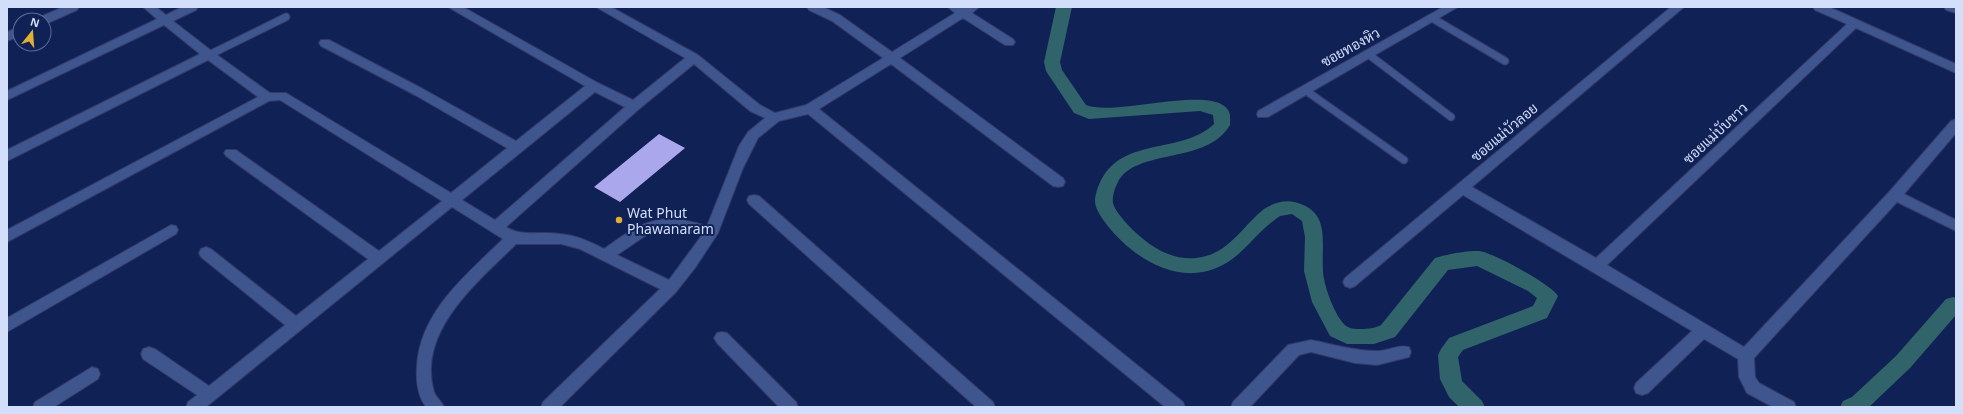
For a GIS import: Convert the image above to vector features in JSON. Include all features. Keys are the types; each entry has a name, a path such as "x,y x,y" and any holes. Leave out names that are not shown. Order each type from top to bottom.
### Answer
{"street":[{"path":"52,16 73,7"},
{"path":"149,7 209,55 267,97"},
{"path":"7,96 166,21 192,7"},
{"path":"454,7 594,86 634,106"},
{"path":"602,7 694,58 755,108 765,114 775,117"},
{"path":"813,7 836,18 1058,182"},
{"name":"ซอยทองหิว","path":"1262,114 1452,7"},
{"name":"ซอยแม่บัวลอย","path":"1350,282 1678,7"},
{"path":"1819,7 1956,69"},
{"path":"1950,7 1956,9"},
{"path":"549,407 671,288 690,264 711,233 746,146 753,135 775,117 810,109 892,58 963,9 1009,42"},
{"name":"ซอยแม่บับขาว","path":"1597,266 1855,23"},
{"path":"325,43 419,92 517,148"},
{"path":"7,156 209,55"},
{"path":"496,227 634,106 694,58"},
{"path":"194,407 378,258 452,202 594,86"},
{"path":"7,237 267,97 282,96 452,202 513,238 561,239 584,245 671,288"},
{"path":"810,109 1177,407"},
{"path":"1788,407 1748,384 1746,380 1746,356 1895,195 1956,124"},
{"path":"231,153 378,258"},
{"path":"1463,188 1597,266 1746,356"},
{"path":"1895,195 1956,226"},
{"path":"754,200 987,407"},
{"path":"605,256 642,229 659,224 676,224 696,227 711,233"},
{"path":"7,326 171,230"},
{"path":"436,407 426,397 424,365 429,340 436,322 452,300 513,238"},
{"path":"206,253 296,325"},
{"path":"1642,388 1703,330"},
{"path":"722,338 790,407"},
{"path":"1239,407 1294,350 1311,346 1355,356 1376,358 1403,352"},
{"path":"149,354 209,395"},
{"path":"41,407 92,374"}],"lane":[{"path":"209,55 286,17"},
{"path":"1432,18 1505,61"},
{"path":"1368,54 1451,117"},
{"path":"1305,90 1404,160"}],"building":[{"path":"659,134 685,148 620,202 594,187"}],"waterway":[{"path":"1064,7 1052,62 1054,71 1080,109 1089,113 1108,113 1200,105 1213,108 1221,112 1222,125 1205,140 1186,147 1158,153 1130,162 1119,169 1111,178 1104,199 1107,210 1123,231 1149,254 1168,261 1190,265 1202,265 1213,262 1240,244 1263,219 1278,209 1289,207 1306,213 1310,220 1314,237 1313,271 1316,284 1333,326 1339,332 1344,334 1356,337 1370,337 1378,336 1388,331 1442,263 1479,258 1535,286 1548,296 1540,312 1494,331 1456,344 1448,355 1449,373 1453,385 1456,390 1475,407"},
{"path":"1850,407 1859,403 1903,362 1953,305"}],"place":[{"name":"Wat Phut Phawanaram","path":"619,220"}]}
